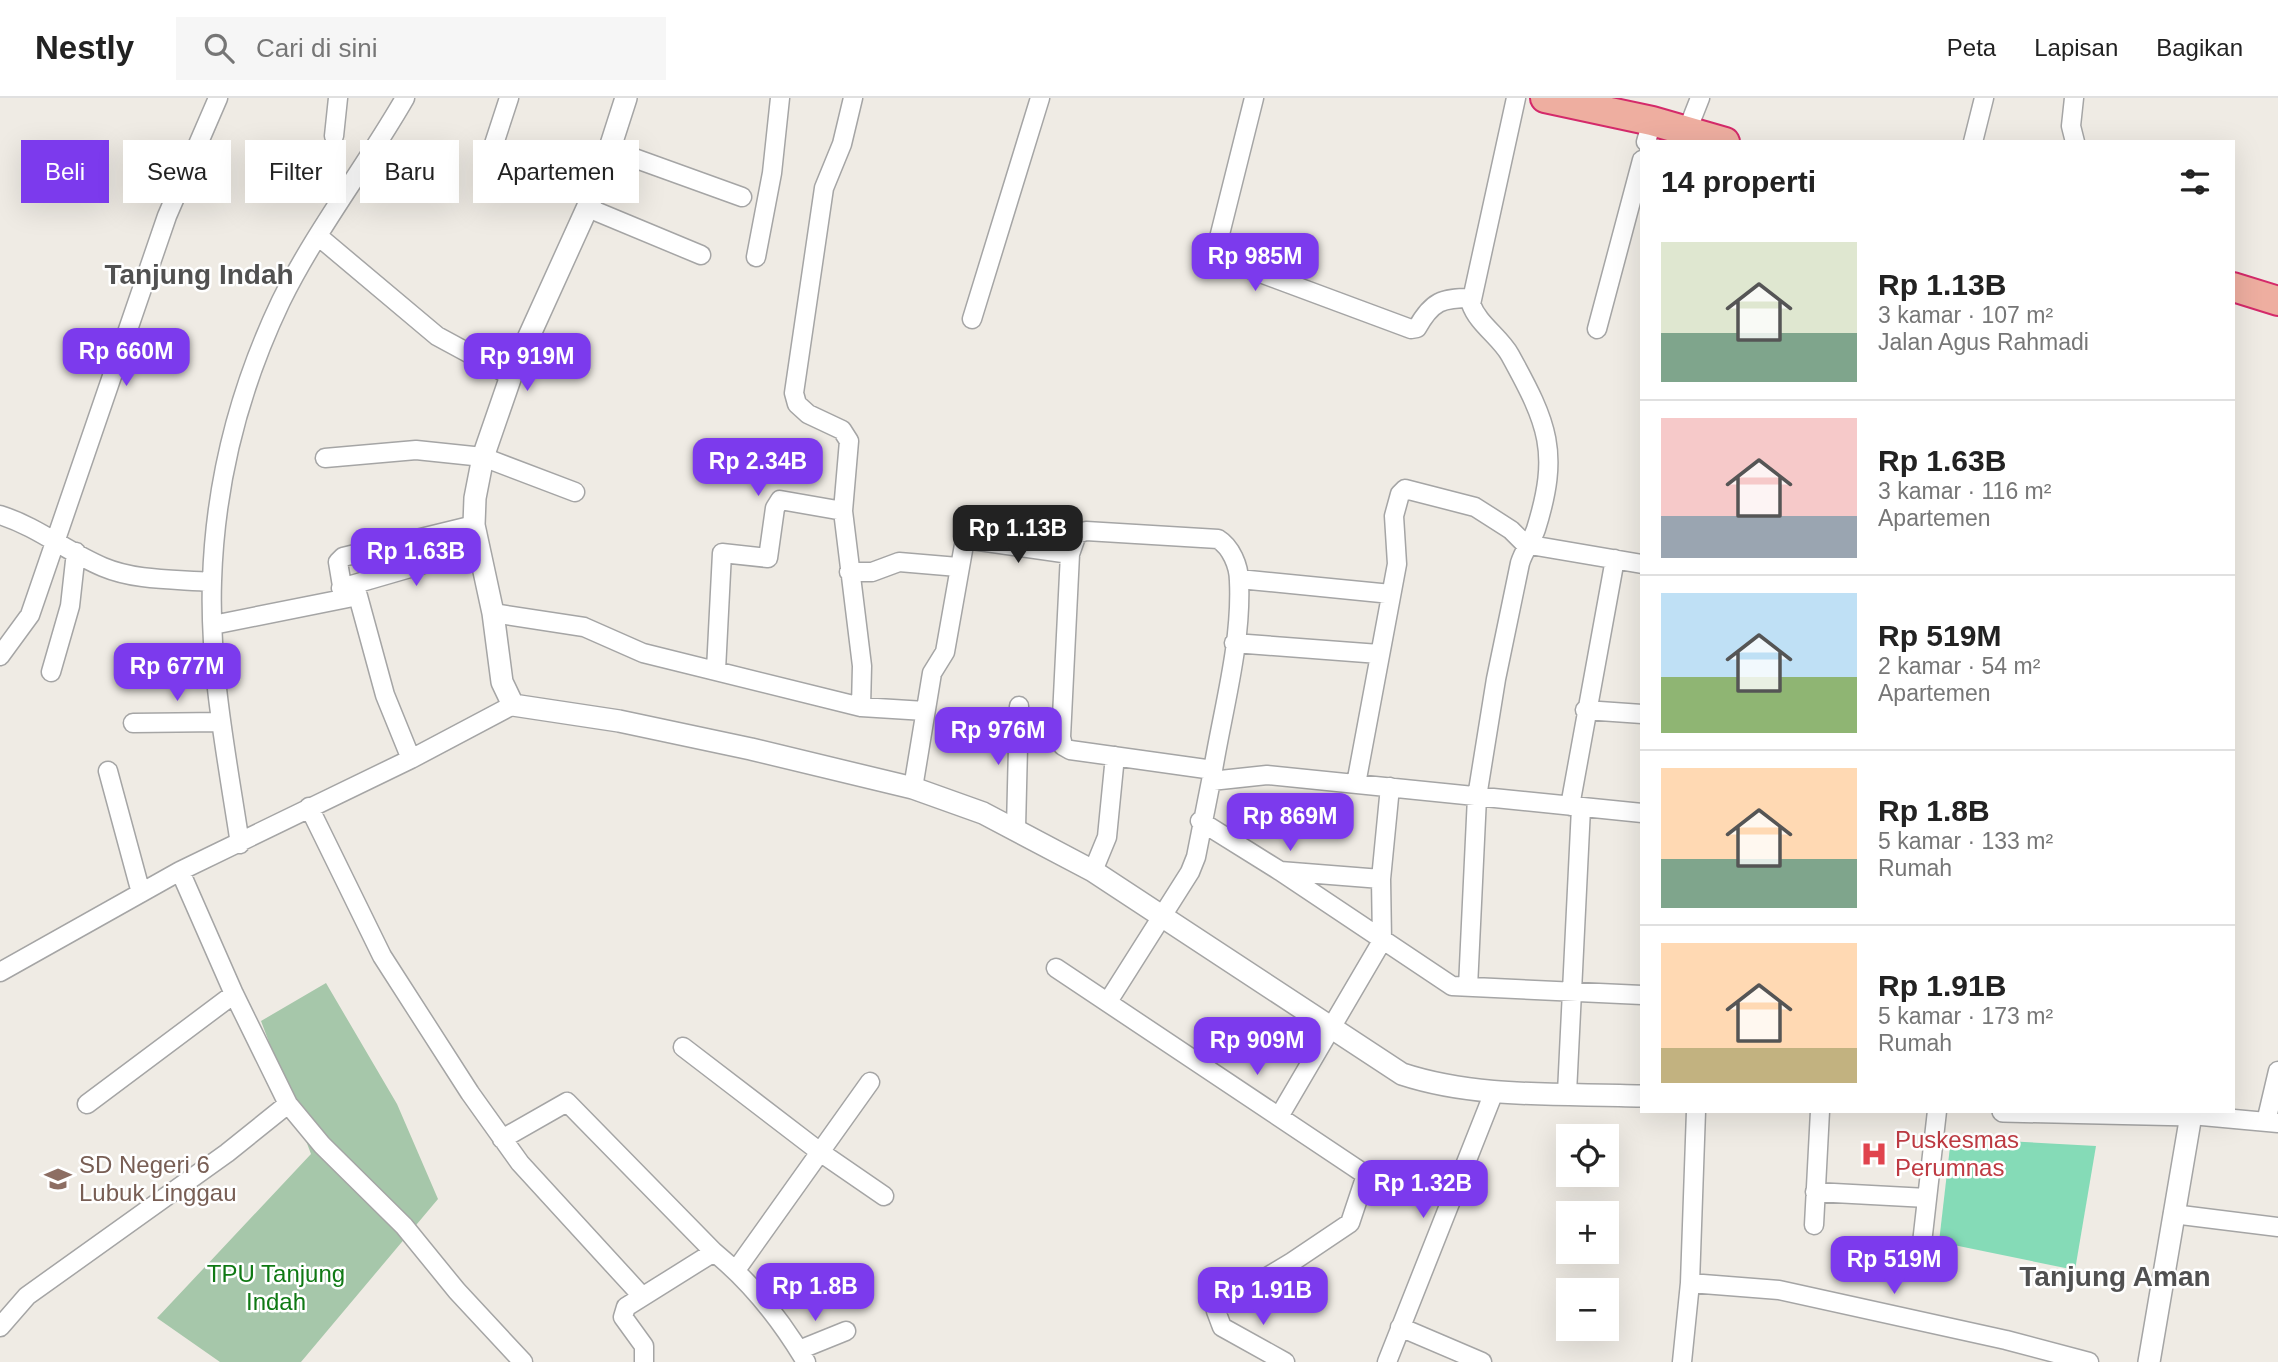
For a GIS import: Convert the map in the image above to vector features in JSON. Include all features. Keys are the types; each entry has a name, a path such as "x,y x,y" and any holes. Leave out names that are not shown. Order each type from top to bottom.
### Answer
{"highway":[{"path":"1560,99 1649,131 1687,131 1718,140"},
{"path":"2235,288 2278,301"}],"street":[{"path":"0,656 30,615 53,540 167,216 218,98"},
{"path":"334,136 338,98"},
{"path":"240,844 221,722 211,582 218,504 237,417 253,365 282,299 318,236 405,98"},
{"path":"495,140 509,98"},
{"path":"612,140 626,98"},
{"path":"756,257 772,173 780,98"},
{"path":"853,98 842,144 824,188 794,393 797,404 808,414 846,435 849,442 842,511 862,666 861,707"},
{"path":"972,319 1040,98"},
{"path":"1254,98 1218,242 1220,258 1411,329 1418,328 1426,312 1443,300 1471,299"},
{"path":"1468,987 1477,797 1496,679 1525,544 1535,533 1550,477 1547,440 1537,408 1509,352 1475,312 1471,299 1516,98"},
{"path":"1687,131 1700,98"},
{"path":"1974,140 1984,98"},
{"path":"2074,98 2071,126 2075,140"},
{"path":"639,160 742,197"},
{"path":"1597,329 1640,168"},
{"path":"513,705 502,682 493,613 474,525 475,498 483,457 511,376 590,203"},
{"path":"588,208 701,255"},
{"path":"318,236 436,336 511,376"},
{"path":"324,458 416,450 483,457 575,492"},
{"path":"1356,784 1398,552 1394,516 1400,494 1408,488 1475,506 1511,530 1525,544 1640,564"},
{"path":"716,670 722,553 768,558 775,508 780,500 842,511"},
{"path":"0,515 103,567 132,576 211,582"},
{"path":"343,593 338,562 342,557 474,525"},
{"path":"1109,1000 1194,864 1200,821 1212,775 1234,643 1239,579 1230,551 1218,539 1086,531 1073,539 1070,554 1062,743 1070,750 1212,775 1259,774 1640,813"},
{"path":"913,788 932,673 945,652 962,542 969,537 1070,554"},
{"path":"213,625 343,593 480,548"},
{"path":"51,672 70,606 76,552"},
{"path":"1567,1093 1576,807 1585,710 1615,559"},
{"path":"849,572 872,572 899,562 958,566"},
{"path":"1239,579 1391,594"},
{"path":"343,593 362,600 385,695 411,759"},
{"path":"493,613 584,627 643,653 861,707 925,712"},
{"path":"1234,643 1379,654"},
{"path":"0,972 180,871 411,759 513,705 619,721 913,788 1016,828 1093,871 1402,1074 1452,1088 1494,1092 1640,1096"},
{"path":"1016,828 1019,706"},
{"path":"1585,710 1640,714"},
{"path":"133,723 221,722"},
{"path":"1093,871 1107,837 1115,756"},
{"path":"108,771 141,892"},
{"path":"1280,1115 1382,941 1381,879 1390,787"},
{"path":"309,807 382,956 502,1139 520,1163 641,1295"},
{"path":"1200,821 1280,871 1446,983 1468,987 1640,995"},
{"path":"180,871 234,994 288,1104 321,1145 404,1226 457,1291 523,1362"},
{"path":"1280,871 1381,879"},
{"path":"1056,968 1109,1000 1366,1175 1386,1184 1456,1192"},
{"path":"87,1104 234,994"},
{"path":"683,1047 820,1152 884,1196"},
{"path":"2046,1113 2180,1114 2272,1123 2278,1071"},
{"path":"736,1270 870,1082"},
{"path":"1387,1362 1494,1092"},
{"path":"502,1139 567,1102 736,1270 774,1313 802,1356 846,1331"},
{"path":"0,1327 27,1296 227,1153 288,1104"},
{"path":"1682,1362 1690,1283 1696,1113"},
{"path":"1814,1224 1820,1113"},
{"path":"1922,1243 1937,1113"},
{"path":"2149,1362 2173,1214 2180,1114"},
{"path":"1285,1362 1222,1326 1216,1311 1222,1304 1350,1223 1366,1175"},
{"path":"1815,1192 1927,1198"},
{"path":"2173,1214 2278,1227"},
{"path":"644,1362 645,1346 624,1317 625,1307 715,1252"},
{"path":"1690,1283 1779,1290 2006,1340 2089,1362"},
{"path":"1400,1327 1482,1362"}],"green space":[{"name":"TPU Tanjung Indah","path":"326,983 397,1104 438,1199 301,1362 220,1362 157,1318 311,1154 261,1021"},
{"path":"1951,1138 2096,1146 2075,1270 1939,1242"}],"place":[{"name":"Puskesmas Perumnas","path":"1874,1154"},
{"name":"SD Negeri 6 Lubuk Linggau","path":"58,1179"}],"district":[{"name":"Tanjung Indah","path":"199,274"},
{"name":"Tanjung Aman","path":"2115,1276"}]}
